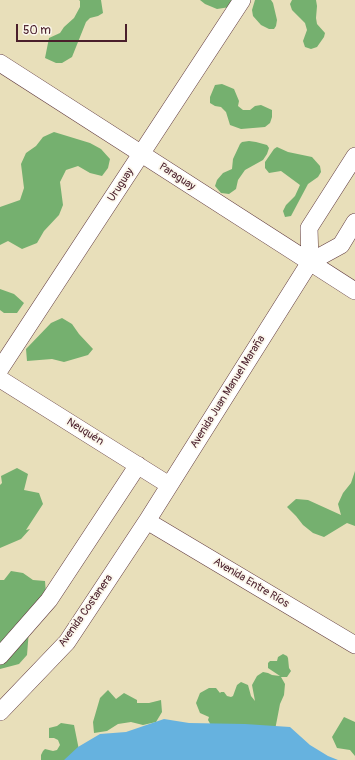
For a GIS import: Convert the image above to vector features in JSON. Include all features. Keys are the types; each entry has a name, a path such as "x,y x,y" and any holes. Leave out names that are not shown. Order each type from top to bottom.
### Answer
{"street":[{"name":"Uruguay","path":"0,369 242,0"},
{"name":"Paraguay","path":"0,63 355,291"},
{"path":"310,262 309,228 355,156"},
{"name":"Avenida Juan Manuel Maraña","path":"147,521 310,262 341,245 355,222"},
{"name":"Neuquén","path":"0,379 170,485"},
{"path":"0,656 49,600 138,465"},
{"name":"Avenida Entre Ríos","path":"147,521 355,645"},
{"name":"Avenida Costanera","path":"0,712 67,642 147,521"}],"green space":[{"path":"79,0 101,0 103,13 90,18 86,22 72,57 62,63 56,63 45,58 49,38 60,33 74,18 80,7"},
{"path":"200,0 236,0 230,7 217,9"},
{"path":"255,0 271,0 273,3 277,20 274,29 269,29 261,25 253,16 252,10"},
{"path":"292,0 316,0 317,24 325,33 317,47 311,49 305,47 303,41 307,30 305,23 292,10 290,4"},
{"path":"222,84 234,89 239,101 238,106 243,110 250,110 255,106 261,105 272,110 270,123 265,127 241,129 230,125 226,112 221,107 210,103 210,97 215,85"},
{"path":"54,132 90,143 101,149 110,159 108,168 102,176 90,173 78,166 66,170 60,182 63,205 59,215 44,231 37,243 22,249 8,241 0,245 0,207 20,200 24,188 21,164 26,153 36,146 43,137"},
{"path":"249,141 267,145 269,148 267,154 263,160 245,170 238,180 236,189 229,194 221,193 215,186 217,180 223,173 232,169 233,159 240,144 242,142"},
{"path":"277,147 288,152 312,157 320,166 321,172 318,177 308,184 291,216 285,217 283,211 286,205 295,196 300,185 281,171 269,173 265,168 265,162"},
{"path":"0,289 14,294 24,303 17,313 4,313 0,310"},
{"path":"62,318 72,324 93,349 88,355 64,362 52,359 27,361 26,349 51,323"},
{"path":"17,468 28,474 24,490 39,493 43,504 26,530 30,529 21,539 0,548 1,476"},
{"path":"355,471 355,526 347,523 324,537 313,533 303,525 287,507 296,499 308,500 341,515 338,504 343,493 351,483"},
{"path":"11,571 23,573 33,580 45,581 46,594 29,630 27,655 19,664 0,669 0,580 4,580"},
{"path":"283,654 288,658 289,668 291,671 287,677 281,677 285,684 284,695 280,704 275,730 212,727 208,720 209,717 200,713 196,703 200,693 209,688 216,688 220,693 224,692 227,696 231,697 233,696 237,685 241,682 248,685 251,696 255,701 252,685 257,676 263,672 280,676 268,668 268,663 270,661 277,661 278,657"},
{"path":"108,690 116,699 124,693 137,700 137,703 149,703 161,700 162,712 156,722 143,725 131,722 118,724 107,731 94,733 93,722 100,698"},
{"path":"344,717 355,722 355,756 350,750 337,748 332,737"},
{"path":"61,723 74,725 80,755 72,760 41,760 41,755 45,749 53,751 57,750 60,745 58,740 49,738 49,728 57,726"}],"water":[{"path":"164,719 189,723 245,724 290,727 310,745 338,760 64,760 78,747 100,734 126,732"}]}
